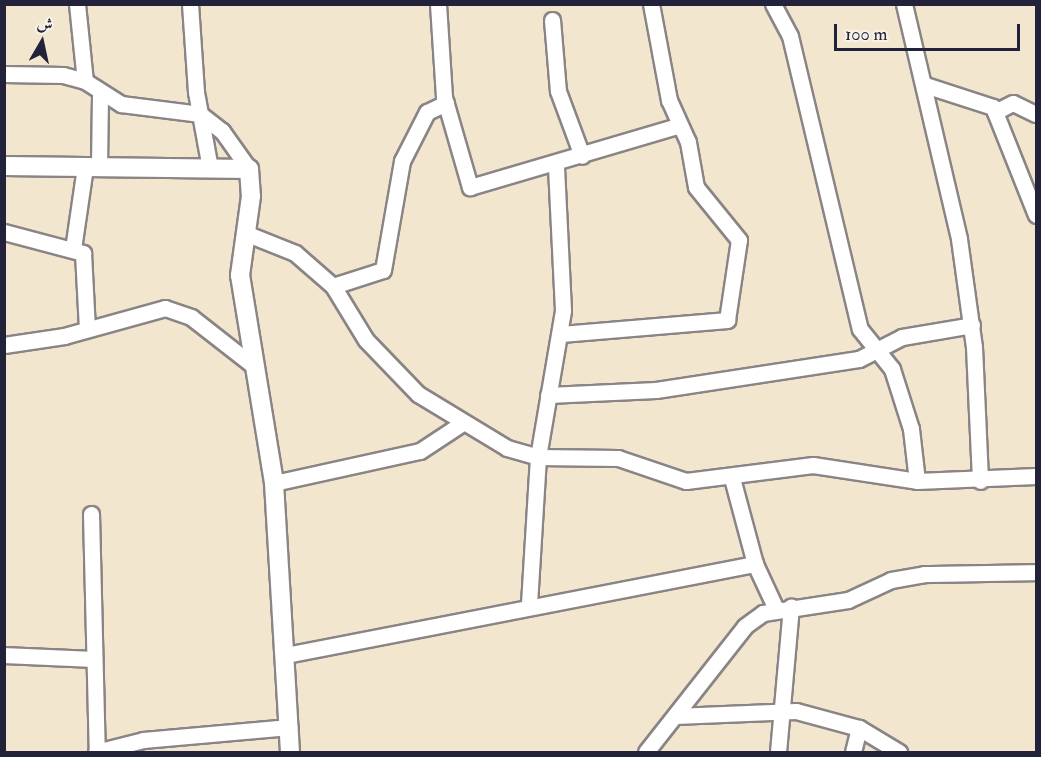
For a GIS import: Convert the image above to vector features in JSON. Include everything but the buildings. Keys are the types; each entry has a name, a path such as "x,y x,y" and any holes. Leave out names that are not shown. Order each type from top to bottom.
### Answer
{"street":[{"path":"77,4 85,81"},
{"path":"190,4 200,114 210,168"},
{"path":"438,4 446,103 470,187 556,165 677,126"},
{"path":"561,334 727,320 739,240 699,193 688,142 677,126 651,4"},
{"path":"773,4 790,36 861,329 894,375 911,429 917,481"},
{"path":"904,4 947,170 972,325 981,481"},
{"path":"552,20 558,91 582,156"},
{"path":"4,74 85,81 100,94 121,104 200,114 222,131 249,169 240,275 274,483 286,655 290,753"},
{"path":"925,85 986,102 995,112 1036,215"},
{"path":"73,249 92,167 100,94"},
{"path":"333,286 383,270 402,161 427,112 446,103"},
{"path":"995,112 1013,103 1036,114"},
{"path":"530,604 538,457 561,334 556,165"},
{"path":"4,166 249,169"},
{"path":"4,232 73,249 83,254 87,329"},
{"path":"245,233 285,247 333,286 366,340 418,394 461,424 538,457 618,458 681,481 732,478 813,465 917,481 981,481 1036,476"},
{"path":"4,345 87,329 165,308 191,317 255,367"},
{"path":"548,395 698,385 859,359 908,336 972,325"},
{"path":"274,483 420,451 461,424"},
{"path":"732,478 755,564 783,608 786,709 778,753"},
{"path":"91,514 92,659 97,752 288,727"},
{"path":"286,655 530,604 755,564"},
{"path":"646,753 745,626 783,608 848,600 891,580 924,574 1036,572"},
{"path":"4,655 92,659"},
{"path":"675,716 786,709 859,728 899,753"},
{"path":"853,753 859,728"}]}
